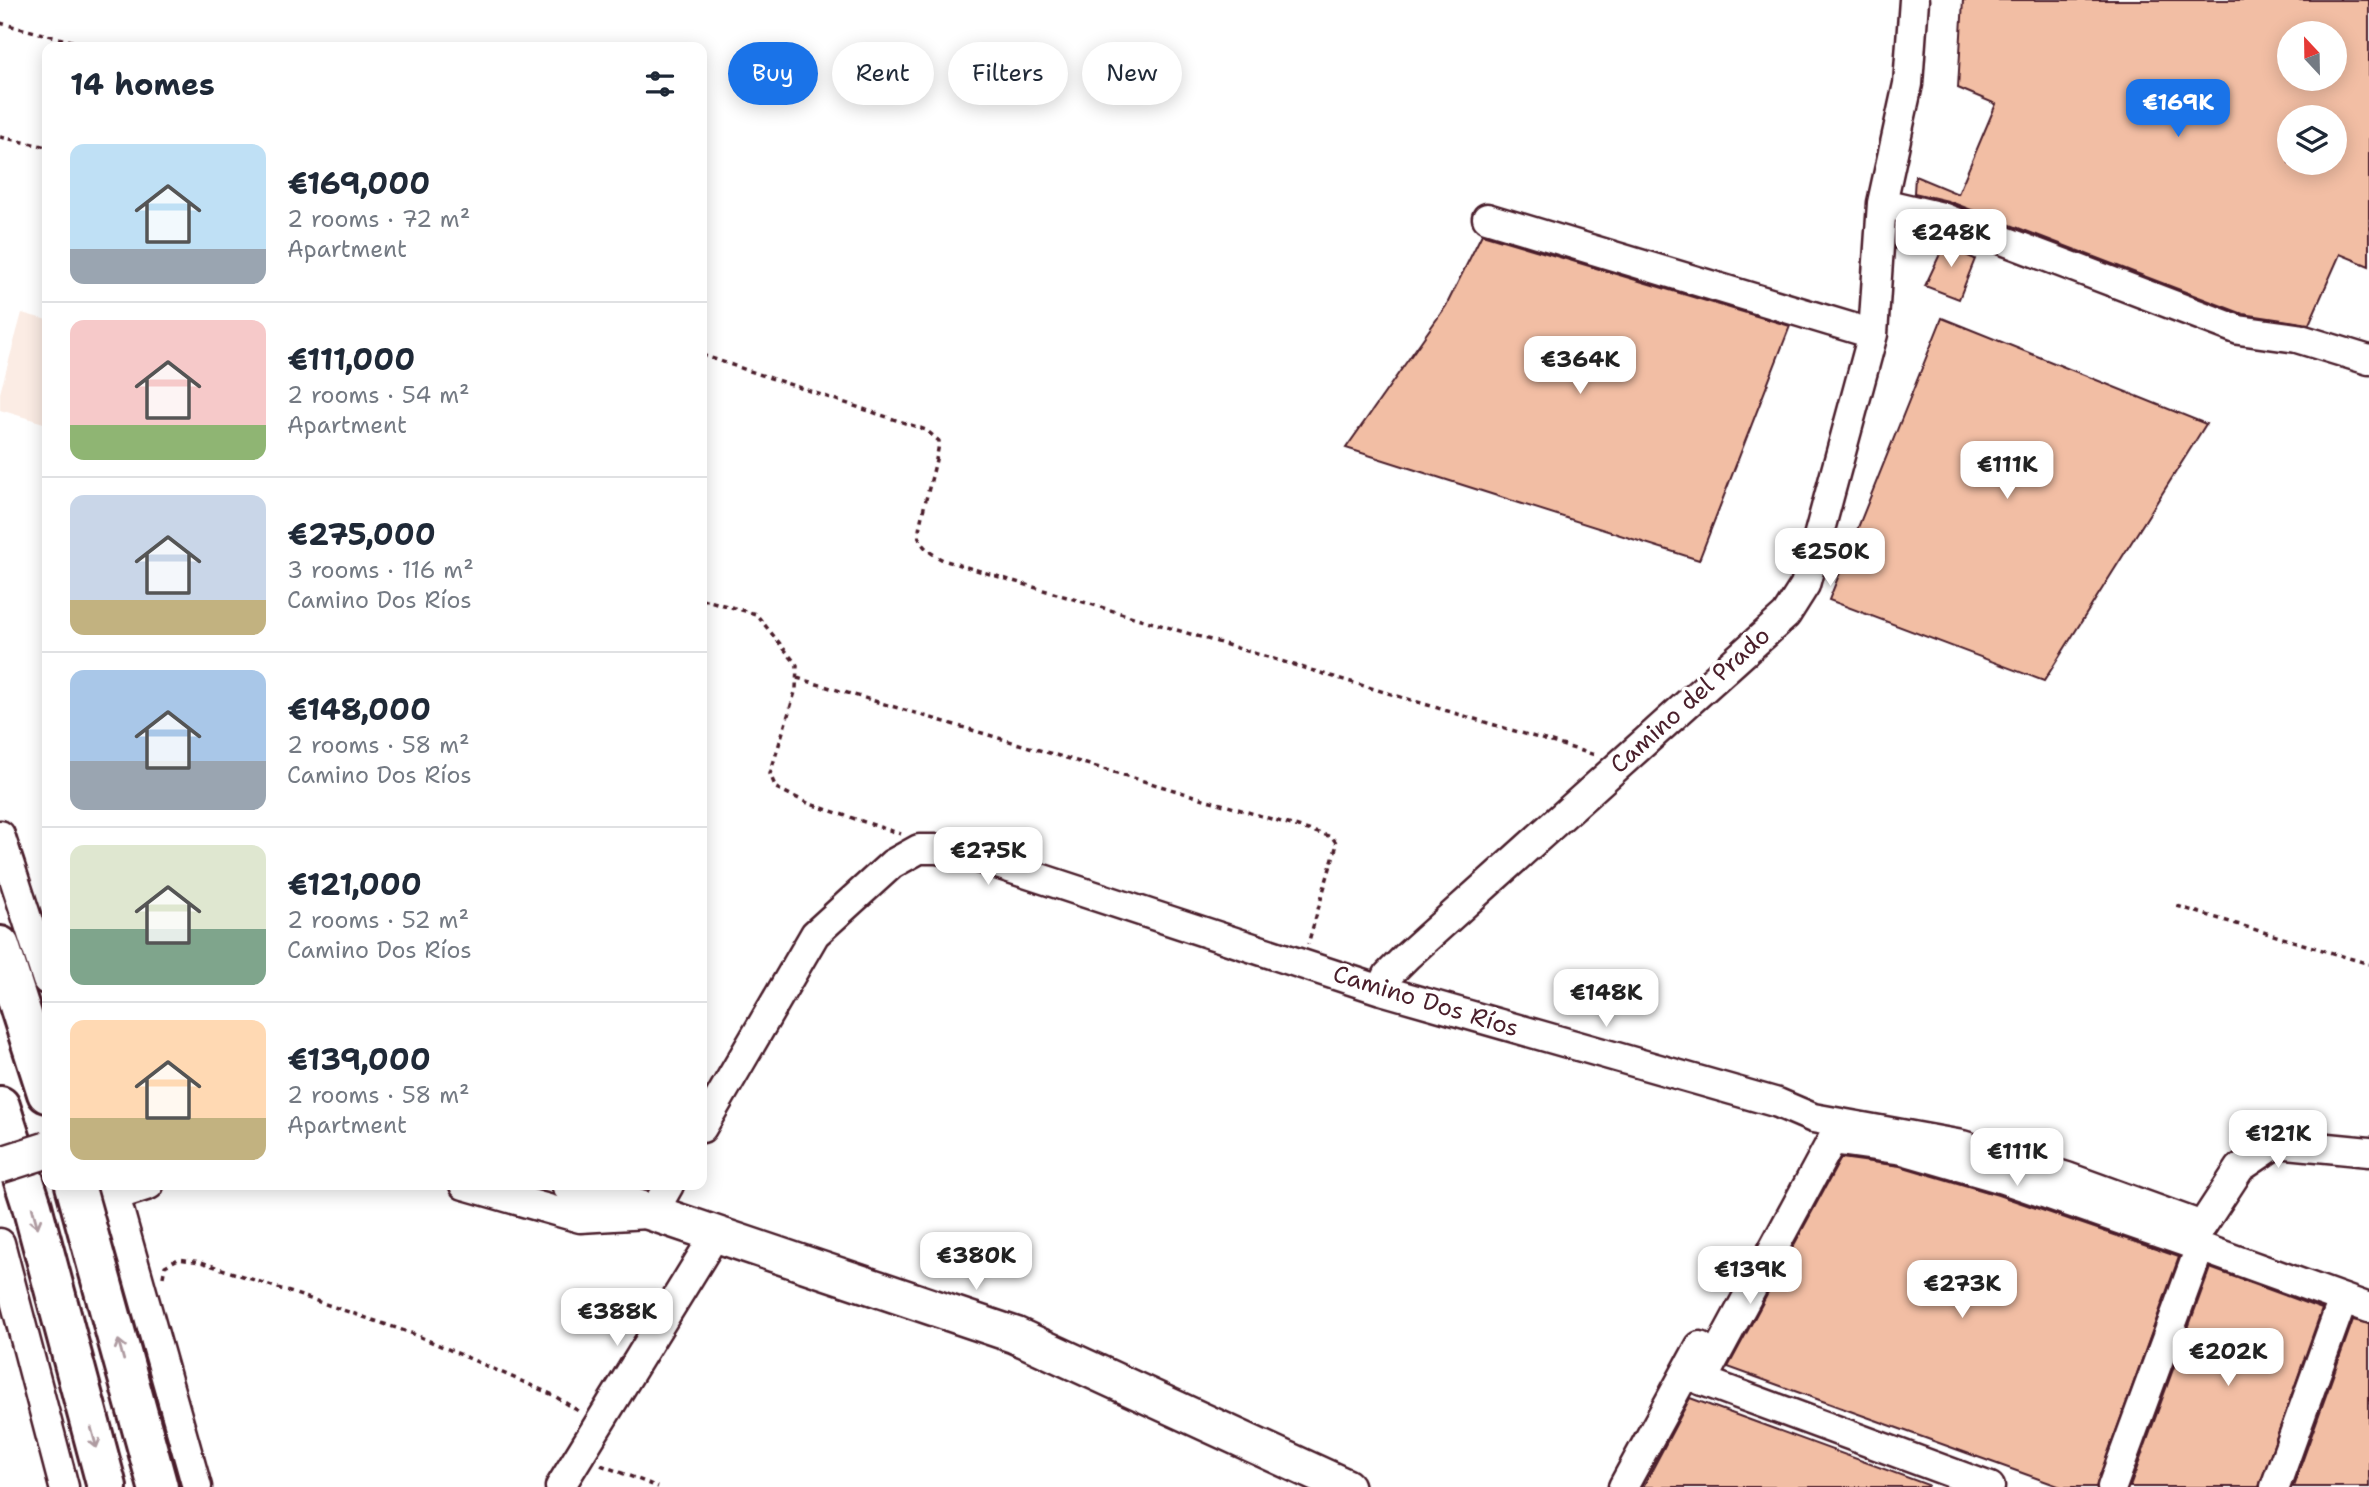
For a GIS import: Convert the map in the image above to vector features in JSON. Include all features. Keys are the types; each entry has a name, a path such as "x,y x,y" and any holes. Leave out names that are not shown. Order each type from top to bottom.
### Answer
{"highway":[{"path":"0,946 42,1077"},
{"path":"0,1106 32,1206 107,1487"},
{"path":"76,1190 158,1487"}],"main road":[{"path":"0,1165 42,1152"},
{"path":"602,1190 661,1199 715,1235 1015,1335 1346,1487"}],"street":[{"name":"Camino del Prado","path":"1381,990 1388,975 1407,956 1786,615 1805,585 1873,334 1882,203 1906,96 1914,0"},
{"path":"1882,203 1942,217 2239,330 2297,338 2369,360"},
{"path":"1488,218 1873,334"},
{"path":"0,835 42,965"},
{"name":"Camino Dos Ríos","path":"707,1119 815,934 892,864 919,849 937,849 973,856 1381,990 1777,1102 1813,1118 1962,1145 2067,1177 2202,1226 2240,1168 2277,1143 2369,1152"},
{"path":"1693,1377 1813,1142 1817,1128 1813,1118"},
{"path":"1623,1487 1693,1377 1832,1140 1903,1150 2003,1179 2356,1303 2275,1487"},
{"path":"482,1190 580,1217 661,1199"},
{"path":"629,1190 661,1199"},
{"path":"113,1191 197,1487"},
{"path":"560,1487 715,1235"},
{"path":"0,1244 64,1487"},
{"path":"2112,1487 2200,1247"},
{"path":"1693,1377 1990,1487"}],"path":[{"path":"0,23 74,42"},
{"path":"0,137 42,146"},
{"path":"707,357 901,420 939,441 938,462 918,526 919,538 927,551 943,560 1620,763"},
{"path":"707,600 756,614 797,665 796,690 770,774 776,788 810,804 874,823 937,849"},
{"path":"796,678 1332,837 1337,844 1302,962"},
{"path":"2177,906 2369,964"},
{"path":"166,1289 162,1276 165,1266 178,1259 201,1262 411,1333 554,1395 599,1424"},
{"path":"593,1467 609,1466 658,1487"}],"shaded area":[{"path":"22,313 42,319 42,423 0,410 0,393"}],"building":[{"path":"1963,0 2369,0 2369,266 2340,254 2309,324 2243,314 1948,201 1914,193 1915,176 1958,194 1996,104 1958,88"},
{"path":"1482,234 1790,326 1699,560 1346,448 1446,306"},
{"path":"1948,237 1968,245 1963,254 1975,259 1959,299 1925,286"},
{"path":"1942,318 2206,424 2044,681 1829,600"},
{"path":"1841,1158 1900,1166 1998,1195 2179,1257 2096,1487 2061,1487 1728,1367"},
{"path":"2210,1268 2322,1309 2259,1487 2130,1487"},
{"path":"2353,1320 2369,1324 2369,1487 2293,1487"},
{"path":"1690,1398 1928,1485 1643,1487"}]}
